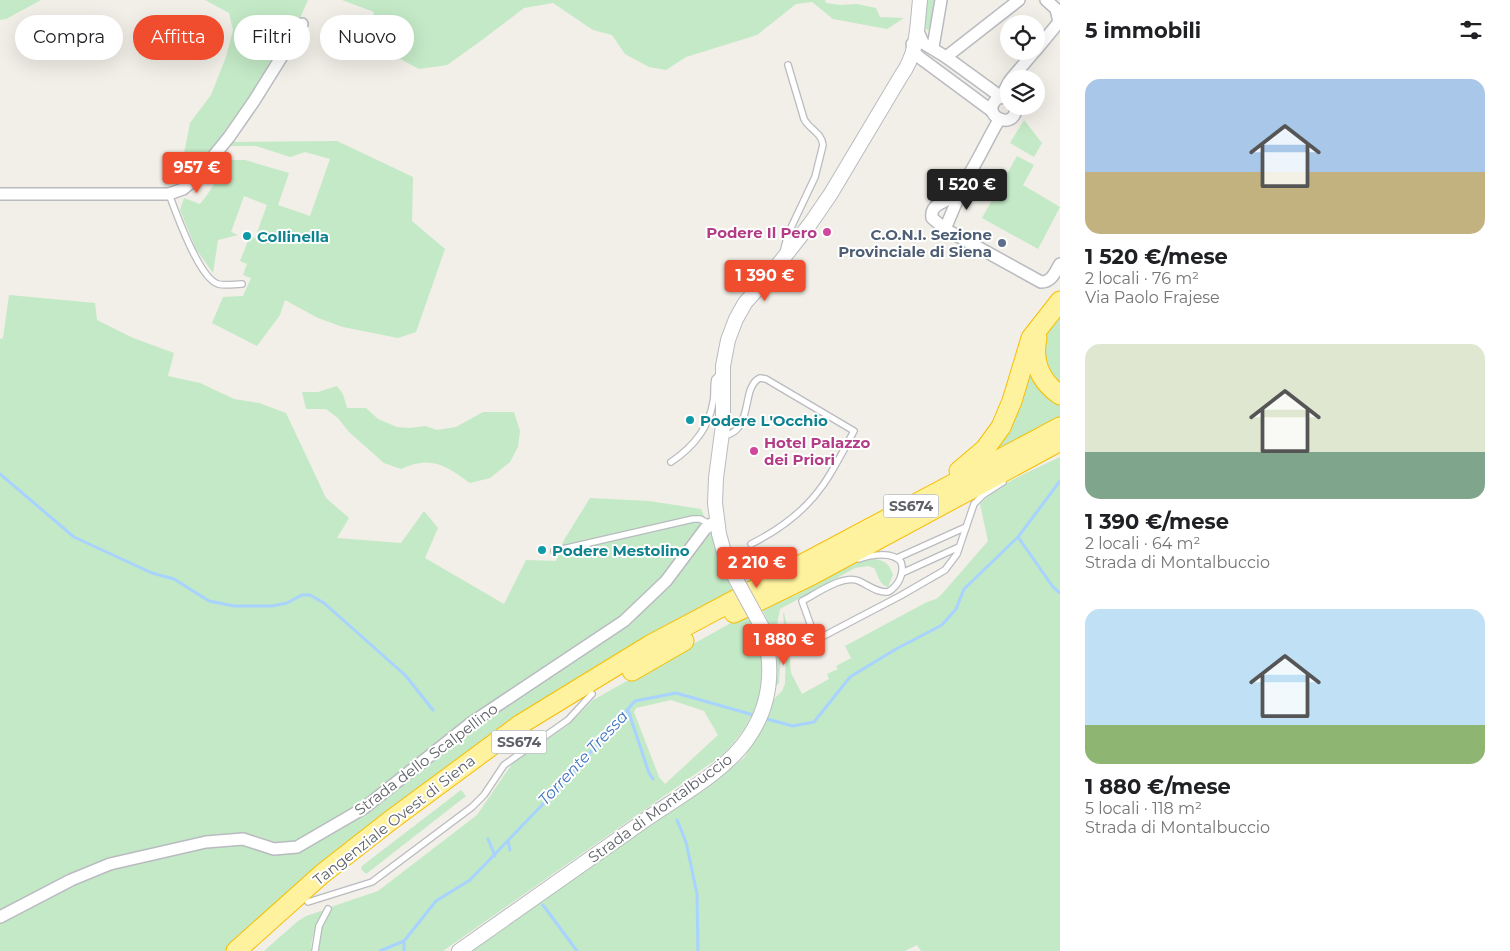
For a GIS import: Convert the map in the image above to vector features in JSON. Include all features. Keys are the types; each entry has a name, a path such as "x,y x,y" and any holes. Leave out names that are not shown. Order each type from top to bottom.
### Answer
{"highway":[{"path":"930,496 977,457 997,434 1010,408 1029,344 1040,325 1060,301"},
{"path":"1040,325 1035,351 1037,369 1046,383 1060,395"},
{"name":"Tangenziale Ovest di Siena","path":"236,951 338,862 455,772 522,724 650,645 1060,427"},
{"name":"Tangenziale Ovest di Siena","path":"254,951 308,902 402,827 530,734 592,694 719,621 812,575 1060,442"}],"street":[{"path":"914,0 912,37 914,52 996,115 1010,119 1014,115"},
{"name":"Strada di Montalbuccio","path":"905,70 914,0"},
{"name":"Strada di Montalbuccio","path":"459,951 732,758 759,719 765,704 770,676 768,651 763,629 727,563 714,522 716,478 724,411 722,372 725,348 739,312 810,224 835,189 905,70 914,52 920,0"},
{"path":"933,48 941,0"},
{"path":"946,56 1019,0"},
{"path":"1045,40 1059,25 1056,10 1046,0"},
{"path":"917,29 921,40 1000,94"},
{"path":"0,194 169,194 183,189 194,180 229,137 254,102 280,60"},
{"path":"1019,70 1027,60"},
{"path":"905,70 918,61 926,62"},
{"path":"945,229 958,199 962,184 996,115 993,104 1000,100"},
{"path":"962,184 950,198 932,210 932,218 945,229 1041,282 1046,282 1050,279 1060,264"},
{"name":"Strada dello Scalpellino","path":"0,917 71,880 110,864 206,842 243,839 274,849 297,847 364,808 471,723 624,621 666,582 714,522"}],"lane":[{"path":"781,261 788,234 815,177 823,145 823,140 809,127 804,119 788,65"},
{"path":"169,194 190,247 208,276 218,284 242,284"},
{"path":"671,462 686,451 705,426 714,400 715,379 722,372"},
{"path":"722,436 731,434 738,428 754,383 760,378 854,431 827,478 809,502 785,524 752,544"},
{"path":"812,575 868,556 887,555 897,558 902,564 902,573 899,581 891,591 884,593 857,580 847,579 802,601 816,640 945,570 952,562 959,547 972,508 977,500 1012,478"},
{"path":"554,551 693,519 714,522"},
{"path":"897,558 966,527"},
{"path":"902,573 959,547"},
{"path":"899,581 900,596"},
{"path":"308,902 372,882 472,807 484,795 504,765 568,720 592,694"},
{"path":"315,951 318,926 328,909"}],"green space":[{"path":"0,0 41,0 6,19 0,20"},
{"path":"205,0 308,0 301,15 234,15 234,60 272,60 252,96 195,170 180,174 190,123 211,95 226,57 233,30 229,13"},
{"path":"342,0 825,0 826,3 840,5 857,4 876,8 880,17 904,18 887,29 833,19 812,2 796,4 757,35 686,57 666,70 649,67 625,54 612,35 593,30 553,3 524,8 447,65 419,69 402,60 414,60 414,15 373,15 374,12"},
{"path":"927,0 934,0 932,18 935,19 932,31 925,29"},
{"path":"1024,120 1042,143 1034,157 1010,143"},
{"path":"337,141 413,177 412,221 445,249 416,332 398,338 343,327 318,318 285,300 280,315 257,346 212,323 223,297 243,296 251,278 243,275 247,264 240,261 250,236 255,238 267,205 244,196 231,232 238,235 218,240 213,273 196,249 180,210 184,198 200,204 229,160 245,160 289,173 278,205 310,216 330,159 305,152 290,157 256,146 230,146 230,142"},
{"path":"1017,156 1034,165 1023,185 1060,207 1038,249 982,218"},
{"path":"9,295 95,303 97,320 133,338 174,353 168,376 200,383 234,399 259,403 286,413 326,498 349,518 337,538 401,543 424,511 438,528 425,558 504,604 526,560 556,561 564,540 590,498 649,501 701,509 712,534 720,568 733,591 593,669 280,902 225,951 0,951 0,339 3,338"},
{"path":"1060,312 1060,390 1049,381 1041,337"},
{"path":"1026,369 1060,399 1060,421 990,457"},
{"path":"337,386 343,394 347,408 366,408 378,419 397,427 425,426 437,430 456,427 483,412 514,412 520,431 518,447 510,462 490,478 470,483 453,471 437,464 421,463 401,469 384,463 349,432 338,418 326,409 306,409 302,392 318,392"},
{"path":"1060,457 1060,951 921,951 917,945 905,951 470,951 744,758 764,724 774,699 782,691 785,684 786,647 784,613 791,673 802,694 829,679 827,674 838,669 836,666 851,658 845,646 941,595 988,541 980,504 1007,483"},
{"path":"869,559 887,564 893,575 888,587 881,582 874,568 868,566 855,568 780,609 777,624 781,647 779,683 776,686 777,657 775,644 761,606 794,596 854,563"},
{"path":"747,614 756,633 761,653 760,690 755,708 747,725 721,756 443,951 318,951 322,925 331,907 378,891 477,815 514,761 567,726 593,700","holes":["671,700 704,711 718,735 665,784 659,777 634,712 636,708"]},
{"path":"461,790 466,796 366,874 361,869 362,866"},
{"path":"324,910 315,930 311,951 264,951 298,921"}],"waterway":[{"path":"0,474 74,537 152,573 174,579 209,601 234,606 272,606 287,603 302,595 310,595 324,603 405,675 433,710"},
{"name":"Torrente Tressa","path":"763,718 793,726 814,722 850,677 896,649 942,625 956,609 964,589 1018,537 1060,481"},
{"path":"1018,537 1053,587 1060,593"},
{"name":"Torrente Tressa","path":"380,951 404,941 436,901 470,880 568,778 635,701 676,693 757,716"},
{"path":"628,710 649,773 653,779"},
{"path":"677,820 686,842 697,894 698,951"},
{"path":"488,839 495,856"},
{"path":"508,841 510,850"},
{"path":"543,905 577,951"},
{"path":"404,941 404,951"}],"place":[{"name":"Podere Il Pero","path":"827,232"},
{"name":"Collinella","path":"247,236"},
{"name":"C.O.N.I. Sezione Provinciale di Siena","path":"1002,243"},
{"name":"Podere L'Occhio","path":"690,420"},
{"name":"Hotel Palazzo dei Priori","path":"754,451"},
{"name":"Podere Mestolino","path":"542,550"}]}
